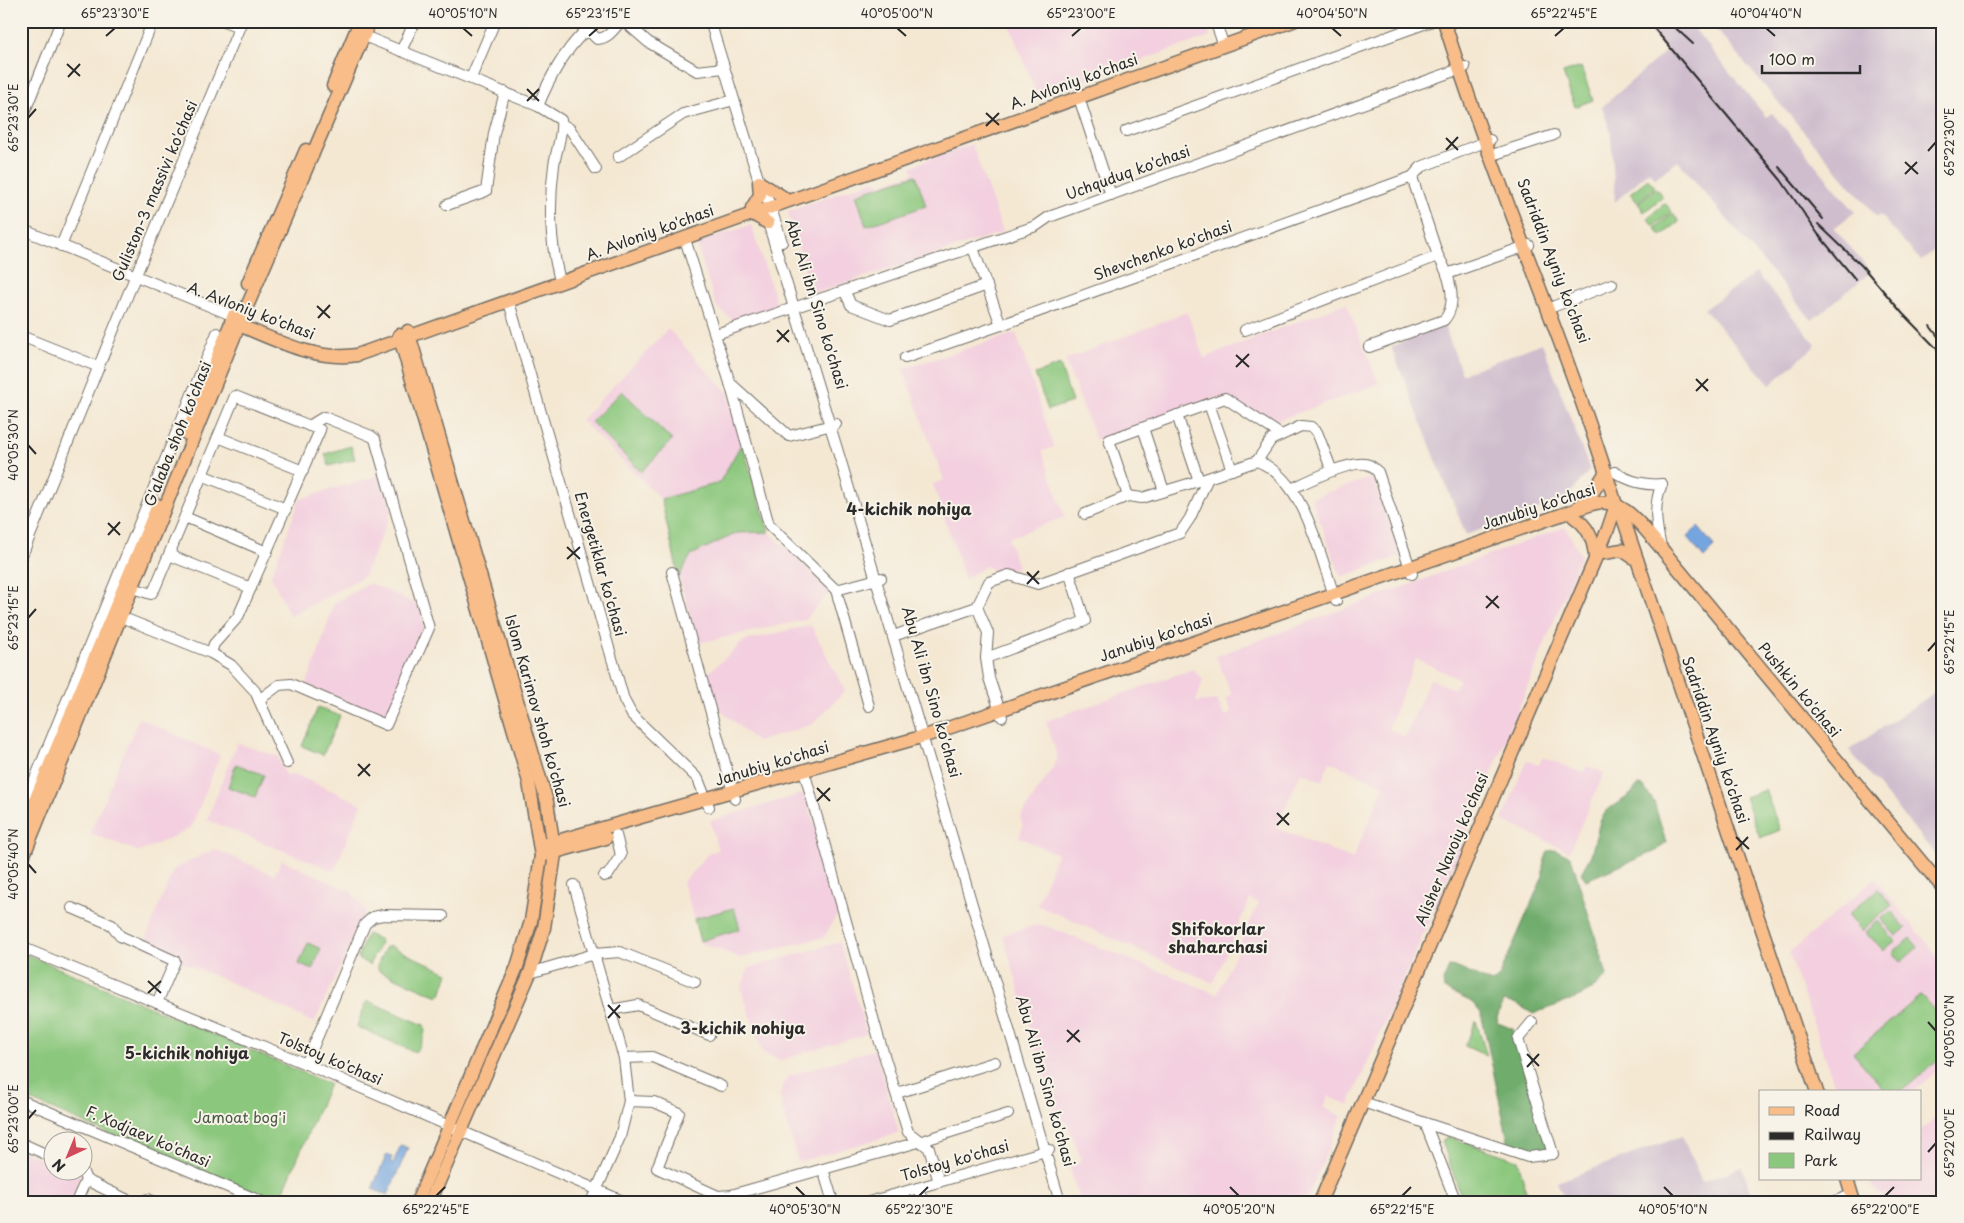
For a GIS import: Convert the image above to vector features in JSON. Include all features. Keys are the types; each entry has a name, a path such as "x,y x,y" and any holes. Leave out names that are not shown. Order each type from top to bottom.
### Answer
{"main road":[{"name":"G'alaba shoh ko'chasi","path":"21,862 134,588 236,320 360,21"},
{"name":"G'alaba shoh ko'chasi","path":"21,834 207,370 236,320 370,21"},
{"name":"A. Avloniy ko'chasi","path":"236,320 307,352 325,356 357,355 559,276 1079,98 1223,43 1274,21"},
{"name":"A. Avloniy ko'chasi","path":"784,200 1223,43 1292,21"},
{"name":"Sadriddin Ayniy ko'chasi","path":"1444,21 1487,142 1611,472 1621,512 1816,1090"},
{"name":"Sadriddin Ayniy ko'chasi","path":"1451,21 1462,68"},
{"path":"764,207 784,200"},
{"name":"A. Avloniy ko'chasi","path":"404,336 509,302 685,239 764,207"},
{"name":"Islom Karimov shoh ko'chasi","path":"404,336 547,802 554,848 544,928 530,973 417,1202"},
{"name":"Islom Karimov shoh ko'chasi","path":"404,336 529,782 541,851 531,921 517,967 454,1129 430,1202"},
{"path":"1611,472 1574,514 1588,532 1600,555 1622,550 1637,560"},
{"name":"Janubiy ko'chasi","path":"541,851 616,835 708,804 735,799 806,778 926,739 1574,514 1596,510 1621,512"},
{"name":"Pushkin ko'chasi","path":"1621,512 1661,548 1943,888"},
{"name":"Alisher Navoiy ko'chasi","path":"1327,1202 1366,1103 1600,555 1621,512"},
{"name":"Janubiy ko'chasi","path":"554,848 926,739"},
{"name":"Alisher Navoiy ko'chasi","path":"1320,1202 1366,1103"},
{"path":"1847,1180 1853,1198"}],"street":[{"path":"21,121 61,21"},
{"path":"61,246 153,21"},
{"name":"Guliston-3 massivi ko'chasi","path":"21,558 240,24 224,21"},
{"path":"401,51 415,21"},
{"path":"471,78 495,21"},
{"path":"538,106 558,63 577,39 583,33 591,34 597,39 609,36 622,21 648,42 697,71 724,68"},
{"name":"Abu Ali ibn Sino ko'chasi","path":"710,21 764,207 798,306 834,425 1047,1151 1060,1202"},
{"path":"1215,21 1223,43"},
{"path":"1126,131 1432,21"},
{"path":"364,36 505,92 557,116 562,124 570,129 596,169"},
{"name":"Uchquduq ko'chasi","path":"716,334 1036,226 1048,217 1462,68"},
{"path":"448,205 486,191 494,134 505,92"},
{"path":"1079,98 1111,195"},
{"path":"618,157 683,114 734,100"},
{"path":"559,276 554,254 551,220 554,166 562,124"},
{"path":"1492,155 1554,135"},
{"name":"Shevchenko ko'chasi","path":"905,358 1002,325 1412,177 1421,167 1487,142"},
{"path":"1369,347 1444,320 1448,316 1452,289 1438,256 1412,177"},
{"name":"A. Avloniy ko'chasi","path":"21,229 134,279"},
{"name":"A. Avloniy ko'chasi","path":"21,236 236,320"},
{"path":"685,239 716,334 770,525 836,590 869,706"},
{"path":"1447,274 1526,245"},
{"path":"974,248 1002,325"},
{"path":"1245,330 1438,256"},
{"path":"1549,308 1612,284"},
{"path":"845,292 851,306 890,320 986,285"},
{"name":"Energetiklar ko'chasi","path":"509,302 624,700 632,715 698,779 708,804"},
{"path":"207,370 217,333"},
{"path":"22,337 99,367"},
{"path":"730,383 789,436 834,425"},
{"path":"134,588 151,594 235,396 320,430 238,617 214,644 211,653"},
{"path":"1128,496 1109,440 1225,398 1281,435"},
{"path":"1209,404 1232,470"},
{"path":"899,634 977,607 989,582 1009,575 1038,584 1180,533 1190,518 1203,480 1177,415"},
{"path":"259,700 270,690 291,684 386,725 429,628 374,440 371,436 324,416 309,426"},
{"path":"1085,514 1128,496 1142,498 1203,480 1257,461 1271,440 1301,426 1311,427 1317,432 1332,471"},
{"path":"1143,428 1164,491"},
{"path":"218,437 303,471"},
{"path":"1257,461 1268,465 1291,489 1305,511 1335,598"},
{"path":"1291,489 1332,471 1356,464 1368,464 1378,472 1411,571"},
{"path":"1611,472 1640,483 1662,484 1656,504 1657,532 1661,548"},
{"path":"202,475 286,509"},
{"path":"185,517 267,552"},
{"path":"169,555 251,588"},
{"path":"672,572 735,799"},
{"path":"986,658 1085,621 1069,572"},
{"path":"836,590 879,578"},
{"name":"Abu Ali ibn Sino ko'chasi","path":"879,578 899,634 926,739"},
{"path":"977,607 988,634 986,658 989,678 1001,714"},
{"path":"121,617 211,653 231,664 254,691 287,763"},
{"path":"21,813 104,623"},
{"path":"806,778 879,1038 908,1132 929,1148 939,1182"},
{"path":"604,876 608,875 622,855 616,835"},
{"path":"574,885 624,1058 629,1101 620,1137 591,1202"},
{"path":"72,908 112,925 120,936 175,961 156,1003"},
{"path":"306,1064 365,924 373,917 383,915 443,916"},
{"name":"Tolstoy ko'chasi","path":"21,948 306,1064 624,1202"},
{"path":"530,973 594,954 620,952 695,982"},
{"path":"610,1010 638,1005 710,1035"},
{"path":"1366,1103 1528,1157 1553,1154 1518,1039 1532,1022"},
{"path":"624,1058 652,1057 721,1086"},
{"path":"897,1093 996,1062"},
{"path":"629,1101 654,1102 679,1113 656,1168 718,1196 731,1195 922,1142 1008,1114"},
{"name":"F. Xodjaev ko'chasi","path":"22,1104 263,1202"},
{"path":"1425,1123 1456,1202"},
{"path":"21,1144 42,1153"},
{"name":"Abu Ali ibn Sino ko'chasi","path":"1047,1151 1065,1202"},
{"name":"Tolstoy ko'chasi","path":"869,1202 1047,1151"},
{"path":"823,1169 833,1202"},
{"path":"92,1179 132,1202"},
{"path":"76,1202 82,1180"},
{"path":"918,1188 923,1202"},
{"path":"1833,1202 1853,1198"},
{"path":"143,1202 148,1199 155,1202"}],"shaded area":[{"path":"1023,21 1056,21 1082,29 1084,21 1206,21 1210,36 1038,97 1010,27"},
{"path":"1642,21 1688,21 1766,117 1772,113 1855,212 1834,228 1871,272 1812,320 1678,161 1655,178 1649,171 1615,202 1611,133 1602,107 1666,51"},
{"path":"1709,21 1943,21 1943,243 1921,261 1880,215 1877,217"},
{"path":"972,144 1003,232 812,294 788,212 874,180 882,184 914,173 911,166"},
{"path":"751,225 778,307 736,323 716,306 696,243"},
{"path":"1756,273 1816,345 1770,385 1704,309"},
{"path":"1346,303 1379,384 1270,423 1218,397 1096,440 1065,360 1187,312 1204,358"},
{"path":"1444,325 1462,374 1542,343 1590,470 1564,500 1466,535 1391,347"},
{"path":"668,329 729,394 742,443 719,483 661,499 581,420"},
{"path":"1016,333 1054,447 1042,451 1065,517 1008,538 1018,567 1000,574 986,566 965,579 933,484 944,480 903,369"},
{"path":"380,475 392,510 364,576 290,616 271,576 300,499"},
{"path":"1373,477 1400,556 1341,577 1311,498"},
{"path":"1565,527 1581,555 1472,822 1349,1105 1328,1096 1324,1108 1342,1116 1306,1202 1080,1202 1069,1165 1078,1164 1081,1158 1066,1121 1058,1123 1003,935 1036,925 1046,926 1217,994 1259,903 1250,899 1213,983 1037,905 1057,854 1019,837 1023,826 1020,818 1058,759 1046,721 1193,669 1203,680 1196,702 1217,700 1224,716 1232,713 1226,698 1232,695 1216,656","holes":["1416,659 1459,679 1454,689 1430,679 1405,737 1388,729","1330,762 1384,785 1353,859 1276,828 1301,772 1322,781"]},
{"path":"769,532 831,590 805,620 698,643 679,577 691,555 737,533"},
{"path":"370,583 416,604 421,609 424,630 386,719 305,687 317,657 334,603"},
{"path":"811,625 845,691 813,724 757,742 716,706 706,675 744,641"},
{"path":"1943,687 1943,864 1849,750"},
{"path":"139,718 220,755 191,828 140,852 90,833"},
{"path":"237,743 277,756 286,776 294,774 362,804 334,871 207,820"},
{"path":"1542,757 1583,773 1587,766 1604,773 1569,852 1502,820 1527,760 1539,765"},
{"path":"805,793 840,910 824,937 741,958 701,943 683,882 709,853 718,850 710,821"},
{"path":"214,849 274,875 282,860 352,892 366,911 314,1023 225,980 143,946 173,870"},
{"path":"1875,879 1943,963 1943,1066 1914,1090 1836,1090 1789,953"},
{"path":"840,942 867,1034 781,1060 762,1052 741,988 749,968"},
{"path":"875,1049 899,1133 798,1162 779,1096 788,1076"},
{"path":"1943,1111 1943,1202 1887,1202 1867,1180 1922,1180 1922,1129"},
{"path":"1682,1136 1702,1182 1742,1167 1755,1202 1566,1202 1557,1182"},
{"path":"21,1150 42,1159 42,1180 79,1180 69,1202 21,1202"}],"green space":[{"path":"1581,67 1593,100 1575,107 1563,73"},
{"path":"916,175 926,206 866,226 856,194"},
{"path":"1648,179 1655,187 1637,202 1630,193"},
{"path":"1656,188 1663,197 1644,212 1638,203"},
{"path":"1665,203 1672,212 1654,226 1647,218"},
{"path":"1673,213 1679,222 1661,236 1655,228"},
{"path":"1060,365 1072,402 1048,410 1035,374"},
{"path":"622,391 672,440 641,472 591,422"},
{"path":"742,443 769,532 737,533 691,555 679,577 661,499 719,483"},
{"path":"351,446 355,459 329,466 325,454"},
{"path":"318,707 340,716 323,755 302,746"},
{"path":"236,764 264,775 255,797 228,787"},
{"path":"1638,785 1643,786 1654,802 1666,842 1658,850 1586,880 1581,873 1591,855 1600,821 1607,810 1630,795"},
{"path":"1765,790 1780,830 1760,838 1745,797"},
{"path":"1556,850 1571,857 1607,975 1600,983 1583,994 1533,1014 1517,1004 1503,1001 1497,1018 1498,1023 1513,1029 1548,1147 1548,1151 1528,1153 1509,1146 1481,1013 1472,1002 1444,989 1443,981 1449,967 1458,968 1492,983 1499,977 1543,876 1543,865 1548,851"},
{"path":"1878,889 1892,905 1862,931 1848,914"},
{"path":"734,908 740,929 700,941 694,919"},
{"path":"1891,911 1906,928 1896,936 1881,919"},
{"path":"1878,921 1895,941 1883,951 1866,932"},
{"path":"367,934 379,939 380,944 369,965 359,959 358,956"},
{"path":"1910,938 1918,947 1901,962 1893,952"},
{"path":"308,943 321,949 312,970 299,964"},
{"path":"390,946 448,973 441,994 438,996 379,971 377,966 385,948"},
{"name":"Jamoat bog'i","path":"21,952 329,1084 279,1202 268,1202 21,1096"},
{"path":"1921,995 1943,1020 1943,1056 1903,1090 1884,1090 1853,1053"},
{"path":"368,1001 424,1025 423,1039 415,1052 357,1027 364,1006"},
{"path":"1476,1021 1487,1056 1465,1046"},
{"path":"1449,1137 1518,1160 1528,1197 1507,1202 1463,1202 1442,1141"}],"water":[{"path":"1698,527 1715,547 1704,558 1687,537"},
{"path":"401,1145 408,1148 388,1195 372,1189 387,1154 392,1157 390,1162 393,1163"}],"railway":[{"path":"1648,21 1781,180 1818,234 1855,279"},
{"path":"1668,21 1693,44"},
{"path":"1779,167 1823,219"},
{"path":"1818,224 1862,266 1903,314 1943,355"},
{"path":"1930,326 1943,343"}],"district":[{"name":"4-kichik nohiya","path":"909,509"},
{"name":"Shifokorlar shaharchasi","path":"1218,938"},
{"name":"3-kichik nohiya","path":"743,1028"},
{"name":"5-kichik nohiya","path":"187,1053"}]}
